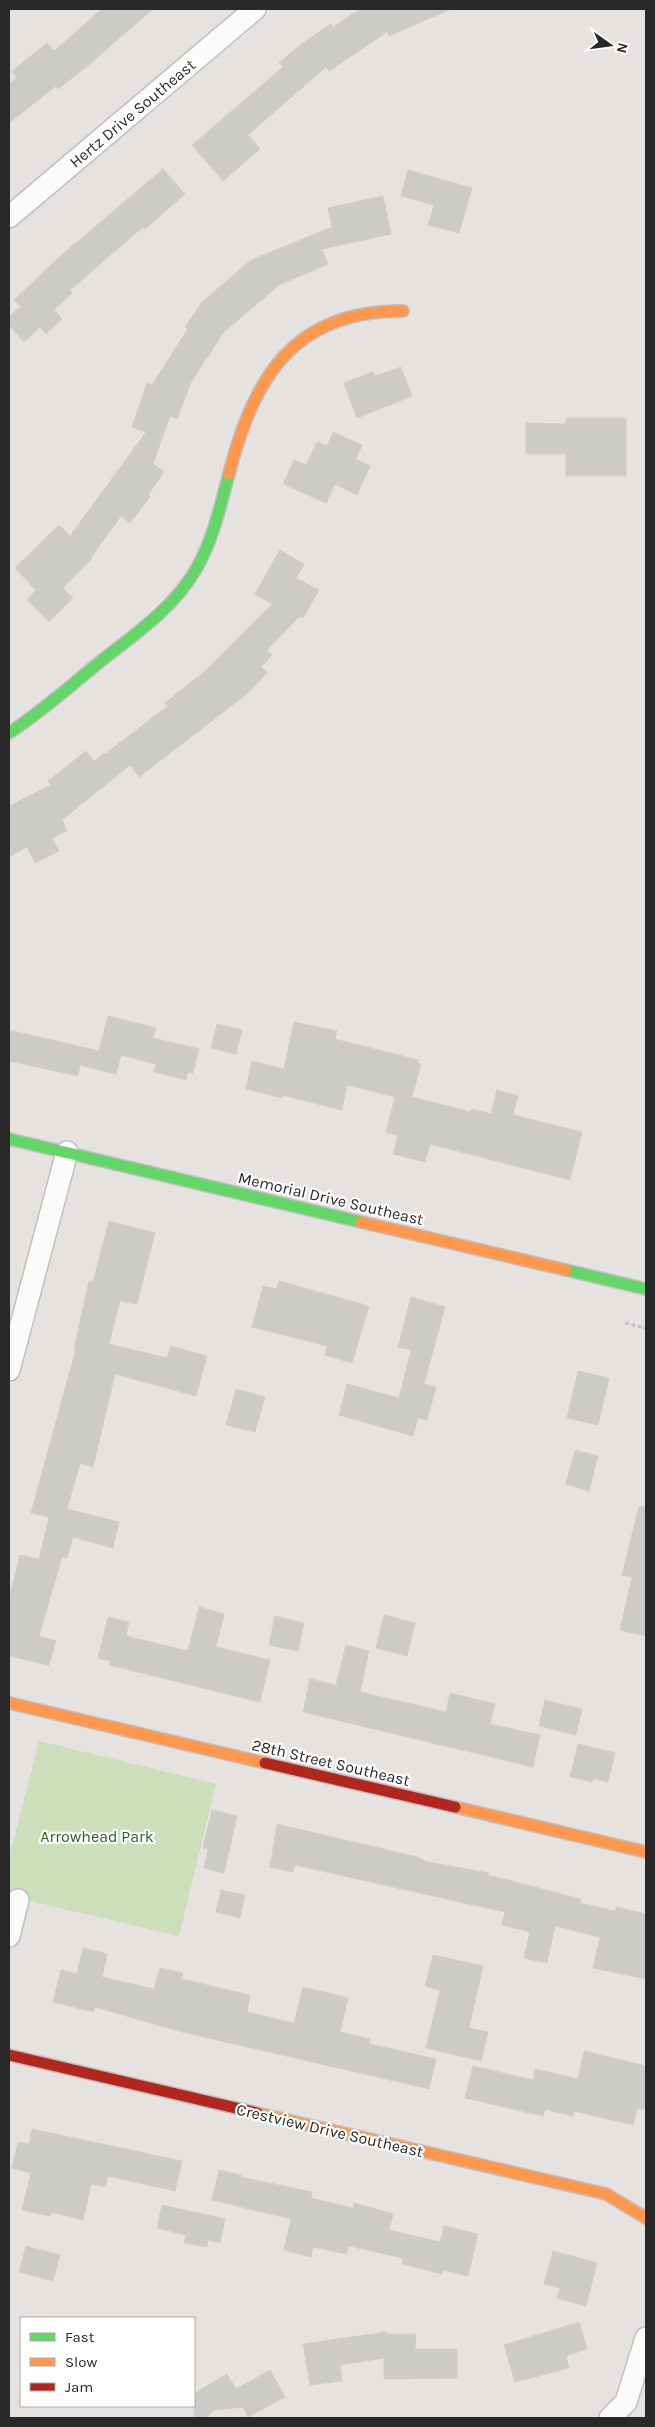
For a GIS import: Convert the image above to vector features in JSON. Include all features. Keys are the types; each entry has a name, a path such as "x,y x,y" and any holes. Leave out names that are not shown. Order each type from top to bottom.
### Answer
{"street":[{"name":"Hertz Drive Southeast","path":"9,217 255,9"},
{"path":"9,733 32,718 167,608 194,572 215,528 242,427 261,386 280,356 308,334 339,320 370,312 403,311"},
{"name":"Memorial Drive Southeast","path":"9,1139 646,1289"},
{"path":"9,1370 67,1152"},
{"name":"28th Street Southeast","path":"9,1702 646,1852"},
{"path":"9,1936 18,1900"},
{"name":"Crestview Drive Southeast","path":"9,2055 606,2194 646,2218"},
{"path":"610,2418 626,2402 646,2338"}],"path":[{"path":"625,1323 646,1328"}],"green space":[{"name":"Arrowhead Park","path":"39,1741 216,1784 179,1936 9,1896 9,1858"}],"building":[{"path":"102,9 153,9 85,68 58,89 56,86 9,123 9,84 17,78 12,71 47,43 54,51"},
{"path":"360,9 451,9 389,36 387,32 329,71 326,67 248,135 260,149 223,181 192,145 283,67 279,63 300,45 331,24 333,27"},
{"path":"163,169 185,194 145,229 143,227 70,290 72,293 54,310 62,319 46,334 40,327 24,342 9,325 9,317 21,306 14,300 57,259"},
{"path":"408,170 472,188 459,233 428,225 434,205 401,196"},
{"path":"383,196 391,234 322,249 328,264 279,285 224,332 191,382 177,419 170,416 153,464 164,472 148,495 150,497 130,523 121,516 92,558 63,588 73,598 49,622 27,600 36,590 15,568 59,525 70,536 146,432 132,427 147,383 152,385 188,329 185,327 202,302 251,260 332,227 328,208"},
{"path":"401,367 412,396 357,418 344,383 373,372 375,376"},
{"path":"566,418 626,418 626,476 566,476 566,454 526,454 526,423 566,424"},
{"path":"333,432 362,445 356,459 370,466 357,495 335,484 326,503 283,484 294,460 306,465 317,442 327,446"},
{"path":"280,550 304,564 296,578 319,590 303,618 300,616 267,650 272,655 261,667 267,673 248,693 139,777 130,765 62,820 67,831 52,838 59,851 35,863 27,847 9,857 9,806 51,785 48,781 86,751 94,761 105,754 168,706 165,703 204,672 272,604 255,594"},
{"path":"108,1016 156,1028 153,1038 199,1049 193,1073 188,1072 186,1080 154,1072 156,1064 121,1055 116,1074 80,1065 78,1076 9,1061 9,1030 99,1051"},
{"path":"294,1022 337,1031 335,1039 418,1060 417,1063 421,1064 412,1097 471,1112 472,1109 491,1114 497,1090 518,1096 513,1115 582,1132 570,1180 430,1144 425,1162 393,1154 398,1136 386,1132 395,1097 347,1085 342,1110 282,1095 282,1098 246,1089 252,1061 284,1069"},
{"path":"217,1024 242,1030 236,1054 211,1048"},
{"path":"109,1221 155,1233 137,1304 120,1301 109,1344 167,1358 171,1346 207,1356 196,1396 115,1374 93,1467 80,1463 67,1509 119,1522 113,1548 73,1537 67,1558 62,1557 39,1636 56,1641 49,1665 9,1656 9,1599 20,1555 39,1559 49,1517 31,1513 76,1349 74,1349 89,1281 93,1282"},
{"path":"279,1281 369,1306 352,1363 325,1355 327,1346 252,1327 263,1286 277,1289"},
{"path":"411,1297 445,1307 424,1384 436,1387 427,1420 418,1418 413,1436 339,1415 347,1384 399,1398 411,1350 398,1347"},
{"path":"578,1371 609,1378 598,1425 567,1418"},
{"path":"236,1389 265,1397 255,1432 226,1425"},
{"path":"575,1450 598,1456 589,1491 566,1484"},
{"path":"639,1506 646,1507 646,1636 620,1630 632,1577 622,1575"},
{"path":"199,1607 224,1614 216,1647 270,1660 260,1702 109,1665 110,1661 98,1658 108,1617 129,1622 126,1636 188,1651"},
{"path":"384,1615 415,1623 407,1656 376,1648"},
{"path":"275,1616 304,1623 298,1651 269,1645"},
{"path":"346,1645 369,1651 360,1692 446,1712 450,1693 495,1704 490,1724 540,1735 533,1767 303,1712 310,1679 336,1685"},
{"path":"545,1700 582,1709 576,1735 539,1726"},
{"path":"578,1744 615,1753 608,1782 593,1779 592,1782 570,1777"},
{"path":"212,1810 237,1816 224,1873 204,1868 208,1849 203,1848"},
{"path":"277,1824 417,1857 428,1862 489,1873 488,1875 581,1899 580,1903 615,1911 616,1907 646,1914 646,1979 593,1968 600,1937 555,1926 547,1963 524,1958 530,1932 502,1925 505,1912 295,1865 293,1872 270,1867"},
{"path":"221,1890 245,1895 240,1918 216,1912"},
{"path":"83,1948 107,1954 102,1977 154,1989 160,1968 183,1973 181,1979 250,1995 247,2012 294,2023 303,1987 348,1998 340,2032 370,2039 369,2044 436,2059 429,2089 182,2032 95,2007 94,2012 53,2002 61,1970 77,1974"},
{"path":"433,1955 483,1966 469,2028 488,2032 481,2061 426,2048 440,1990 425,1986"},
{"path":"584,2051 646,2066 646,2110 637,2108 633,2125 574,2111 573,2116 545,2109 543,2116 465,2098 473,2066 533,2080 535,2069 578,2079"},
{"path":"32,2129 182,2161 175,2191 108,2176 105,2187 91,2184 83,2220 51,2212 50,2216 22,2210 31,2173 12,2168 18,2142 29,2144"},
{"path":"219,2170 241,2175 241,2177 312,2192 311,2198 353,2208 354,2203 393,2214 389,2230 440,2242 444,2226 478,2234 468,2276 443,2270 442,2274 402,2264 403,2258 349,2246 346,2254 313,2247 311,2257 284,2250 291,2219 212,2200"},
{"path":"162,2205 225,2219 220,2243 208,2240 207,2247 184,2243 186,2235 157,2228"},
{"path":"26,2246 60,2255 53,2281 19,2272"},
{"path":"553,2251 597,2263 586,2306 557,2298 560,2288 544,2284"},
{"path":"579,2322 587,2349 566,2356 569,2368 515,2382 504,2345"},
{"path":"386,2332 386,2334 416,2334 415,2349 457,2349 457,2378 384,2379 384,2358 340,2365 342,2381 310,2385 303,2344"},
{"path":"270,2370 285,2397 248,2417 243,2407 214,2410 206,2418 194,2418 195,2394 198,2391 227,2374 236,2389"}],"traffic: fast":[{"path":"9,733 43,709 137,633 175,598 195,571 207,548 229,474"},
{"path":"9,1139 361,1222"},
{"path":"566,1270 646,1289"}],"traffic: slow":[{"path":"229,474 239,439 251,408 266,380 284,356 306,337 333,323 365,314 403,311"},
{"path":"361,1222 566,1270"},
{"path":"9,1703 265,1763"},
{"path":"455,1807 646,1852"},
{"path":"257,2113 606,2194 646,2218"}],"traffic: jam":[{"path":"265,1763 455,1807"},
{"path":"9,2055 257,2113"}]}
